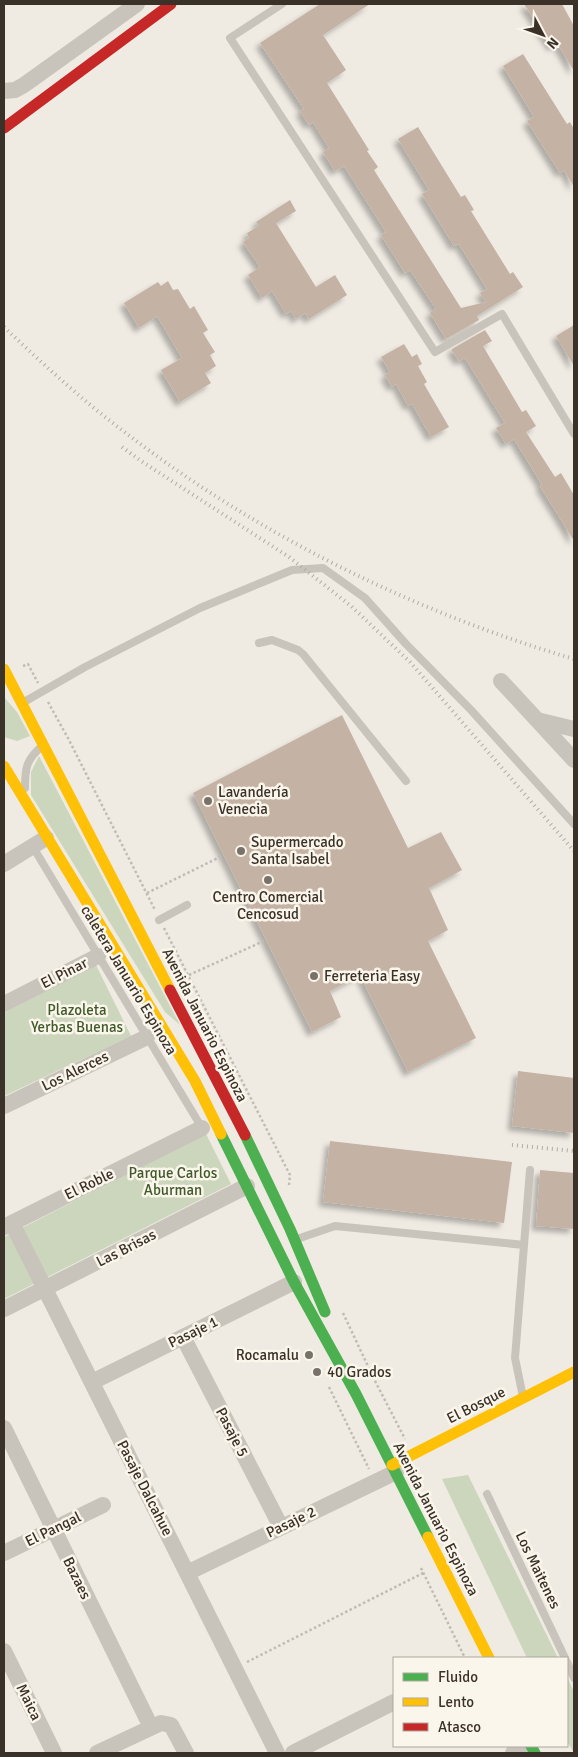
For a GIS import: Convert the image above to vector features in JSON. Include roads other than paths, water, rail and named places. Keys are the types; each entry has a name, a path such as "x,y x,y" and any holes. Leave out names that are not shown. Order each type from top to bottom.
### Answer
{"main road":[{"path":"4,128 171,4"},
{"path":"4,669 19,699"},
{"name":"Avenida Januario Espinoza","path":"4,683 19,699 295,1240 356,1394"},
{"name":"Avenida Januario Espinoza","path":"4,766 25,800 40,842 181,1055 195,1080 294,1282 356,1394 394,1468 486,1657"},
{"name":"El Bosque","path":"394,1468 574,1372"}],"street":[{"path":"4,91 15,90 24,85 137,4"},
{"path":"500,681 574,760"},
{"path":"537,720 574,729"},
{"path":"4,864 40,842"},
{"name":"El Pinar","path":"4,1004 98,956"},
{"name":"Los Alerces","path":"4,1106 147,1037"},
{"name":"El Roble","path":"8,1225 202,1128"},
{"name":"Las Brisas","path":"4,1309 247,1186"},
{"name":"Pasaje Dalcahue","path":"8,1225 46,1288 277,1753"},
{"name":"Pasaje 1","path":"92,1382 294,1282"},
{"name":"Pasaje 5","path":"183,1337 281,1527"},
{"name":"Bazaes","path":"4,1428 151,1727"},
{"name":"Pasaje 2","path":"187,1573 281,1527 374,1475 394,1468"},
{"name":"El Pangal","path":"4,1553 103,1505"},
{"name":"Maica","path":"4,1652 54,1753"},
{"path":"293,1753 393,1703"},
{"path":"97,1753 162,1723 171,1726 186,1753"},
{"path":"513,1753 527,1747"}],"lane":[{"path":"282,4 230,38 435,352 502,314 574,434"},
{"path":"19,699 200,608 292,570 323,568 365,598 574,824"},
{"path":"259,643 272,640 298,650 303,654 406,781"},
{"path":"25,800 26,767 33,754 43,745"},
{"name":"caletera Januario Espinoza","path":"40,842 98,956 202,1128"},
{"path":"160,920 187,905"},
{"path":"195,1080 211,1095"},
{"path":"523,1398 515,1358 530,1170"},
{"path":"295,1240 335,1226 524,1245"},
{"name":"Los Maitenes","path":"487,1494 565,1657"},
{"path":"568,1664 574,1678"}],"railway":[{"path":"4,327 81,397 113,423 232,507 342,568 399,595 457,619 574,659"},
{"path":"122,447 289,557 351,606 410,662 574,851"},
{"path":"512,1145 574,1151"}],"place":[{"name":"Lavandería Venecia","path":"208,801"},
{"name":"Supermercado Santa Isabel","path":"241,851"},
{"name":"Centro Comercial Cencosud","path":"268,880"},
{"name":"Ferreteria Easy","path":"314,976"},
{"name":"Rocamalu","path":"309,1355"},
{"name":"40 Grados","path":"317,1372"}],"park label":[{"name":"Plazoleta Yerbas Buenas","path":"77,1018"},
{"name":"Parque Carlos Aburman","path":"173,1182"}]}
